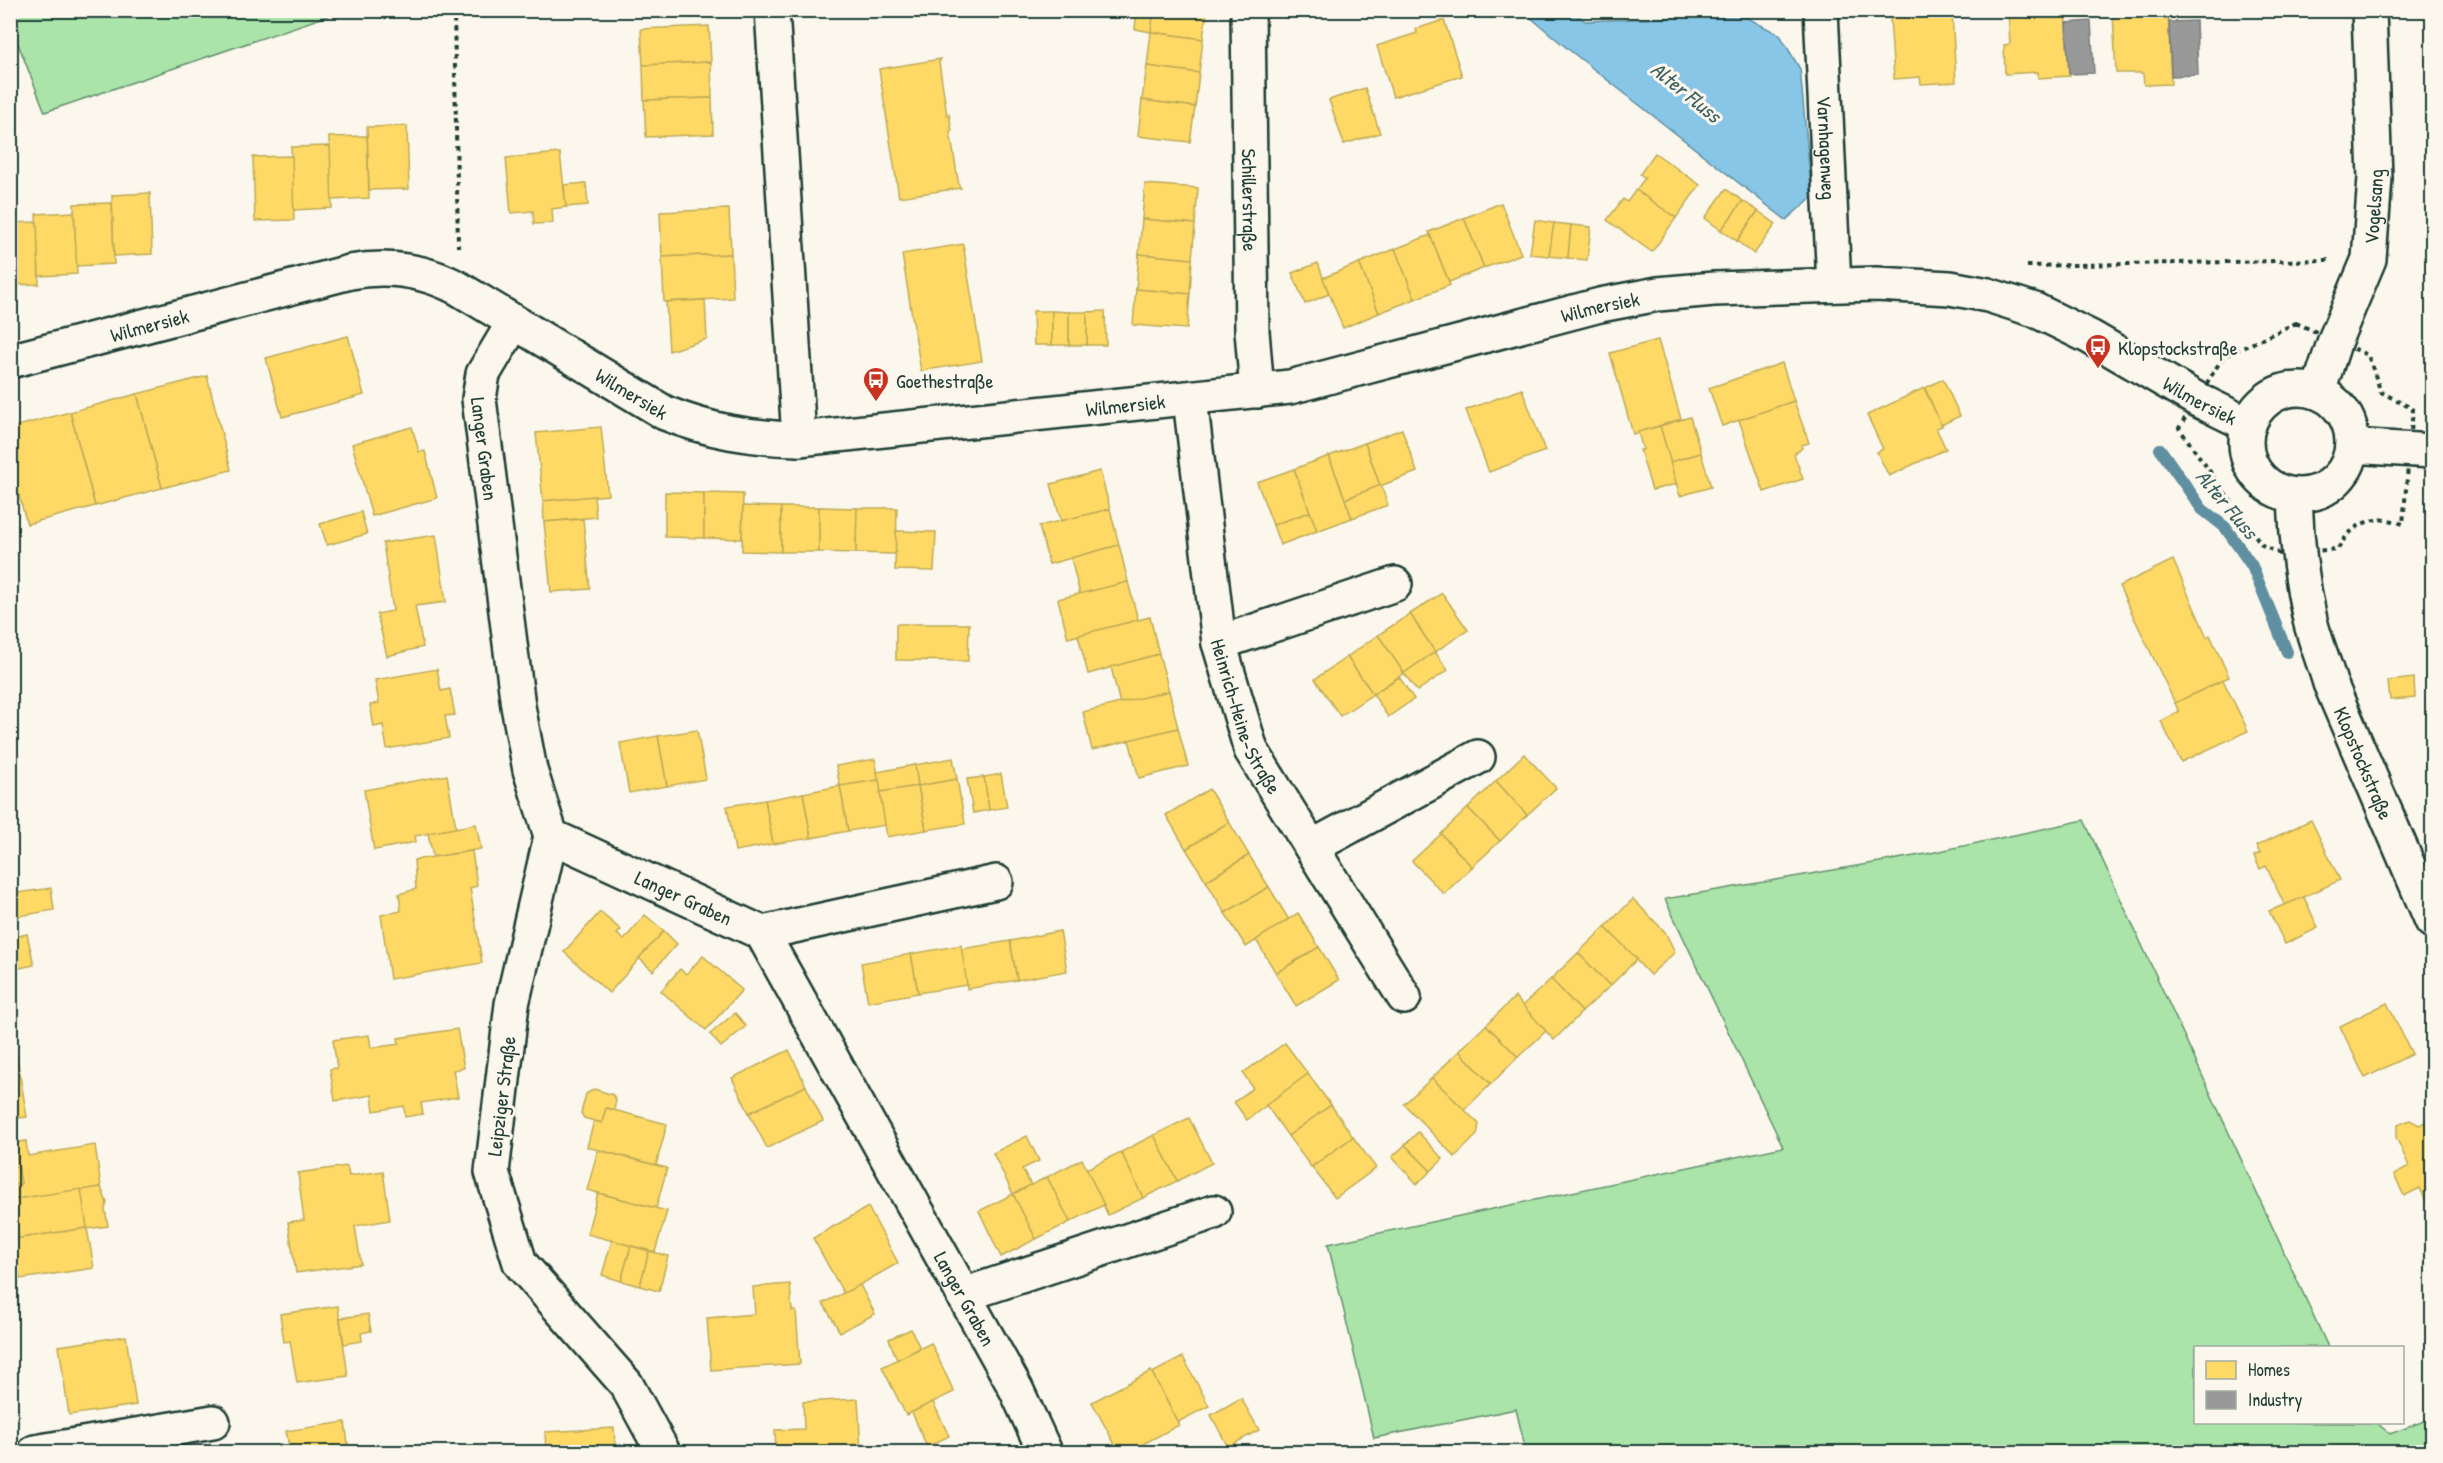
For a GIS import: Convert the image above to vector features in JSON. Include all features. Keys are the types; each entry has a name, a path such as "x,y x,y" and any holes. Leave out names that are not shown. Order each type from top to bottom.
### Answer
{"street":[{"path":"772,10 799,439"},
{"name":"Schillerstraße","path":"1248,10 1252,331 1257,391"},
{"name":"Varnhagenweg","path":"1821,10 1833,285"},
{"name":"Vogelsang","path":"2318,392 2335,340 2369,259 2375,178 2369,10"},
{"name":"Wilmersiek","path":"10,361 360,271 385,269 410,271 433,277 458,288 666,413 693,424 731,434 799,439 1190,399 1324,380 1632,298 1714,289 1833,285 1933,285 1972,291 2017,304 2071,327 2198,400 2249,425"},
{"name":"Langer Graben","path":"514,322 483,374 479,399 518,706 530,770 551,836 762,933 1016,1389 1045,1452"},
{"path":"2301,389 2318,392 2331,399 2343,412 2350,428 2352,446 2347,464 2331,484 2314,493 2295,495 2271,486 2253,467 2247,451 2249,425 2257,410 2269,398 2284,391 2301,389"},
{"name":"Heinrich-Heine-Straße","path":"1190,399 1219,643 1251,750 1404,997"},
{"path":"2352,446 2421,451"},
{"name":"Klopstockstraße","path":"2295,495 2298,552 2311,622 2330,682 2433,921"},
{"path":"1219,643 1395,584"},
{"path":"1312,847 1478,757"},
{"name":"Leipziger Straße","path":"551,836 512,1004 492,1172 520,1263 626,1384 663,1452"},
{"path":"762,933 996,882"},
{"path":"963,1295 1214,1212"},
{"path":"35,1452 213,1422"}],"path":[{"path":"454,10 458,288"},
{"path":"2015,266 2369,259"},
{"path":"2296,323 2335,340 2368,355 2381,392 2413,409 2421,451 2403,524 2386,520 2368,520 2350,531 2338,549 2280,554 2262,546 2179,428 2223,357 2296,323"}],"green space":[{"path":"11,10 342,11 45,112 11,26"},
{"path":"2084,820 2328,1346 2194,1346 2194,1424 2378,1424 2390,1434 2432,1418 2432,1452 1526,1452 1516,1409 1374,1438 1328,1244 1783,1147 1665,899 1926,854"}],"water":[{"path":"1523,11 1573,11 1585,21 1742,15 1780,35 1800,69 1812,197 1786,220"}],"building: Homes":[{"path":"1137,10 1154,10 1151,32 1135,29"},
{"path":"1154,10 1207,10 1203,39 1151,32"},
{"path":"2008,10 2065,10 2070,76 2038,78 2038,72 2005,74 2004,45 2010,44"},
{"path":"2168,10 2171,84 2144,85 2143,73 2116,73 2113,13"},
{"path":"1952,13 1956,82 1921,84 1920,77 1894,79 1890,17"},
{"path":"1444,20 1462,76 1393,97 1377,46 1417,33 1416,29"},
{"path":"709,26 711,62 643,65 641,29"},
{"path":"1151,32 1203,39 1199,73 1147,66"},
{"path":"941,59 939,62 947,115 949,114 961,188 899,197 879,69"},
{"path":"711,62 712,98 644,100 643,65"},
{"path":"1147,66 1199,73 1195,107 1142,100"},
{"path":"1365,88 1380,133 1344,144 1329,100"},
{"path":"712,98 713,134 646,137 644,100"},
{"path":"1142,100 1195,107 1190,142 1138,136"},
{"path":"407,126 409,189 369,190 367,127"},
{"path":"367,136 369,198 331,200 329,137"},
{"path":"330,146 332,208 293,210 291,147"},
{"path":"560,153 566,207 552,209 553,223 534,224 533,211 511,213 506,158"},
{"path":"1655,153 1700,185 1676,218 1636,190 1645,178 1640,174"},
{"path":"292,156 294,220 255,221 253,157"},
{"path":"586,183 588,205 566,207 564,185"},
{"path":"1145,184 1198,188 1195,224 1142,219"},
{"path":"1726,189 1743,201 1721,230 1705,218"},
{"path":"1636,190 1676,218 1652,252 1607,220 1623,199 1627,202"},
{"path":"150,193 152,254 114,256 112,195"},
{"path":"1743,201 1758,211 1737,241 1721,230"},
{"path":"112,203 114,264 76,266 74,204"},
{"path":"1501,203 1521,254 1484,268 1464,218"},
{"path":"729,209 731,254 662,257 660,212"},
{"path":"1758,211 1776,224 1754,254 1737,241"},
{"path":"74,212 77,274 39,276 36,214"},
{"path":"1464,218 1484,268 1449,282 1429,232"},
{"path":"1142,219 1195,224 1192,259 1139,254"},
{"path":"1535,220 1554,223 1549,256 1530,254"},
{"path":"37,222 39,284 10,285 10,223"},
{"path":"1554,223 1571,225 1568,258 1549,256"},
{"path":"1571,225 1591,227 1587,260 1568,258"},
{"path":"1430,235 1450,285 1415,299 1395,249"},
{"path":"963,244 982,361 921,371 902,254"},
{"path":"1395,249 1415,299 1379,313 1359,263"},
{"path":"731,254 733,298 664,302 662,257"},
{"path":"1139,254 1192,259 1190,294 1136,289"},
{"path":"1318,263 1329,294 1305,304 1292,273"},
{"path":"1359,263 1379,313 1343,328 1323,278"},
{"path":"1136,289 1190,294 1187,329 1133,325"},
{"path":"705,300 707,339 669,351 666,302"},
{"path":"1033,311 1052,311 1052,345 1034,345"},
{"path":"1052,311 1069,312 1069,345 1052,345"},
{"path":"1105,311 1106,345 1087,345 1087,312"},
{"path":"1069,312 1087,312 1087,345 1069,345"},
{"path":"348,336 364,395 282,417 266,358"},
{"path":"1658,340 1681,419 1633,434 1610,353"},
{"path":"1782,363 1794,401 1722,426 1709,388"},
{"path":"207,376 231,470 162,488 137,394"},
{"path":"1943,379 1960,416 1941,425 1925,388"},
{"path":"1924,388 1942,426 1936,428 1946,449 1889,476 1877,452 1883,449 1867,415"},
{"path":"1522,389 1545,451 1489,472 1466,410"},
{"path":"137,394 162,488 95,506 70,412"},
{"path":"1794,401 1809,443 1801,445 1802,448 1794,454 1803,479 1764,492 1739,420"},
{"path":"70,412 95,506 27,524 10,463 10,428"},
{"path":"1690,417 1701,453 1670,462 1660,426"},
{"path":"1660,426 1677,484 1652,490 1640,450 1643,450 1638,432"},
{"path":"412,427 419,452 425,451 437,498 372,516 352,444"},
{"path":"601,427 608,495 543,501 536,433"},
{"path":"1402,429 1417,472 1380,486 1365,443"},
{"path":"1365,443 1380,486 1345,499 1329,456"},
{"path":"1701,453 1711,487 1680,496 1670,462"},
{"path":"1329,456 1352,518 1317,531 1294,469"},
{"path":"1294,469 1310,512 1273,525 1257,482"},
{"path":"1100,471 1110,509 1061,521 1051,484"},
{"path":"1381,485 1388,505 1352,518 1345,499"},
{"path":"665,492 704,493 704,538 665,537"},
{"path":"704,493 743,494 742,539 704,538"},
{"path":"594,496 596,517 544,522 543,501"},
{"path":"743,506 781,507 781,552 742,551"},
{"path":"781,507 819,507 819,552 781,552"},
{"path":"819,507 857,508 856,553 819,552"},
{"path":"857,508 897,508 896,554 856,553"},
{"path":"1110,509 1119,545 1049,564 1039,526"},
{"path":"361,512 367,534 327,545 320,524"},
{"path":"1310,512 1317,531 1280,545 1273,525"},
{"path":"583,519 590,589 551,592 544,522"},
{"path":"896,531 936,532 934,571 895,570"},
{"path":"436,535 446,602 415,606 423,647 387,656 377,614 393,611 383,543"},
{"path":"1119,545 1128,582 1080,595 1071,558"},
{"path":"2173,560 2207,637 2210,635 2229,677 2175,703 2119,586"},
{"path":"1128,582 1138,620 1068,638 1058,599"},
{"path":"1442,593 1468,630 1435,652 1410,614"},
{"path":"1410,614 1435,652 1404,673 1378,635"},
{"path":"1150,617 1159,654 1088,674 1078,635"},
{"path":"896,624 969,624 968,661 896,660"},
{"path":"1378,635 1404,673 1373,694 1347,657"},
{"path":"1435,652 1448,670 1417,691 1404,673"},
{"path":"1159,654 1169,691 1120,704 1111,667"},
{"path":"1347,657 1373,694 1340,716 1315,679"},
{"path":"437,669 441,691 450,689 455,715 445,716 449,738 387,749 383,725 374,727 370,705 379,703 375,680"},
{"path":"1399,677 1414,699 1388,717 1373,694"},
{"path":"2414,678 2415,698 2390,700 2388,681"},
{"path":"2223,680 2248,731 2181,762 2161,721 2179,712 2175,703"},
{"path":"1169,691 1178,728 1092,750 1083,712"},
{"path":"1178,728 1188,766 1139,778 1129,740"},
{"path":"697,730 706,779 667,786 658,736"},
{"path":"658,736 667,786 629,793 620,743"},
{"path":"1524,754 1556,788 1527,815 1496,781"},
{"path":"953,758 957,779 918,786 915,765"},
{"path":"875,759 879,780 840,786 836,766"},
{"path":"915,765 918,786 881,792 877,772"},
{"path":"1001,774 1007,807 989,810 984,777"},
{"path":"447,775 456,828 415,836 416,842 374,850 364,790"},
{"path":"984,777 989,810 973,813 967,779"},
{"path":"957,779 965,824 926,830 918,786"},
{"path":"879,780 886,825 848,831 840,786"},
{"path":"1496,781 1527,815 1500,841 1468,808"},
{"path":"840,786 848,831 811,838 803,793"},
{"path":"918,786 926,830 887,837 880,792"},
{"path":"1209,789 1229,822 1186,849 1166,815"},
{"path":"803,793 811,838 773,844 765,800"},
{"path":"765,800 773,844 735,851 727,806"},
{"path":"1468,808 1500,841 1472,867 1441,834"},
{"path":"2311,820 2340,880 2285,906 2266,866 2260,869 2254,856 2260,853 2256,846"},
{"path":"1229,822 1249,855 1206,881 1186,849"},
{"path":"476,824 481,849 433,857 428,833"},
{"path":"1441,834 1472,867 1444,894 1412,861"},
{"path":"472,851 477,886 470,888 482,963 390,979 381,915 401,911 399,894 416,889 414,860"},
{"path":"1249,855 1269,887 1225,913 1206,881"},
{"path":"1269,887 1289,920 1246,947 1225,913"},
{"path":"51,888 54,910 14,917 11,894"},
{"path":"2304,897 2318,928 2285,944 2269,911"},
{"path":"1633,899 1665,932 1675,952 1650,975 1605,927"},
{"path":"600,912 621,930 617,934 624,940 645,915 664,931 609,993 564,952"},
{"path":"1298,913 1319,947 1276,973 1256,940"},
{"path":"1605,927 1637,959 1610,986 1578,953"},
{"path":"664,931 677,944 653,971 639,958"},
{"path":"1060,931 1067,971 1017,980 1010,941"},
{"path":"27,934 34,965 10,970 10,938"},
{"path":"1010,941 1017,980 967,989 961,949"},
{"path":"961,945 967,985 918,993 911,954"},
{"path":"1319,947 1339,980 1296,1006 1276,973"},
{"path":"1578,953 1610,986 1582,1012 1551,979"},
{"path":"911,954 918,993 868,1002 861,963"},
{"path":"703,956 742,990 706,1030 661,991 680,969 686,974"},
{"path":"1551,979 1582,1012 1554,1040 1522,1006"},
{"path":"1515,997 1546,1031 1518,1057 1486,1025"},
{"path":"2387,1003 2412,1054 2365,1078 2340,1026"},
{"path":"735,1013 746,1026 721,1047 710,1034"},
{"path":"1486,1025 1518,1057 1491,1084 1459,1051"},
{"path":"457,1029 464,1068 453,1070 458,1097 421,1103 423,1114 405,1117 404,1106 374,1111 372,1095 335,1101 330,1069 337,1068 333,1040 369,1035 371,1048 399,1044 398,1038"},
{"path":"1285,1043 1308,1074 1247,1120 1234,1102 1253,1088 1243,1073"},
{"path":"789,1050 806,1086 749,1113 732,1078"},
{"path":"1459,1051 1491,1084 1464,1110 1432,1078"},
{"path":"16,1052 27,1117 10,1119 10,1053"},
{"path":"1308,1074 1331,1105 1288,1136 1266,1105"},
{"path":"1432,1078 1479,1124 1477,1135 1455,1157 1404,1104"},
{"path":"806,1086 823,1121 767,1148 749,1113"},
{"path":"594,1089 613,1095 616,1100 614,1110 606,1108 602,1123 584,1118 581,1113 586,1094"},
{"path":"1331,1105 1353,1137 1311,1167 1288,1136"},
{"path":"606,1108 667,1124 656,1165 587,1147 594,1121 602,1123"},
{"path":"1189,1118 1212,1163 1177,1181 1154,1135"},
{"path":"2432,1119 2432,1199 2426,1202 2420,1188 2404,1196 2394,1174 2409,1166 2396,1137 2398,1125 2410,1120 2419,1125"},
{"path":"1418,1132 1443,1159 1431,1171 1405,1145"},
{"path":"1154,1135 1177,1181 1143,1198 1121,1152"},
{"path":"1027,1136 1039,1161 1022,1169 1031,1185 1013,1194 993,1153"},
{"path":"1353,1137 1376,1168 1335,1198 1312,1167"},
{"path":"26,1141 28,1156 95,1145 101,1187 13,1200 10,1185 21,1184 15,1143"},
{"path":"15,1143 18,1167 10,1168 10,1144"},
{"path":"1405,1145 1431,1171 1417,1184 1392,1157"},
{"path":"598,1150 667,1168 656,1208 587,1190"},
{"path":"1121,1152 1143,1198 1108,1215 1086,1169"},
{"path":"1082,1159 1104,1205 1070,1222 1047,1177"},
{"path":"347,1166 349,1176 383,1171 390,1220 355,1226 361,1264 296,1273 288,1222 304,1220 298,1173"},
{"path":"18,1167 21,1184 10,1185 10,1168"},
{"path":"1047,1177 1070,1222 1036,1239 1013,1194"},
{"path":"101,1187 107,1203 105,1209 108,1226 87,1229 81,1190"},
{"path":"81,1189 87,1228 14,1239 10,1200"},
{"path":"598,1193 667,1211 655,1252 587,1234"},
{"path":"1013,1194 1036,1239 1001,1257 979,1211"},
{"path":"868,1207 898,1263 844,1294 813,1238"},
{"path":"87,1228 94,1268 20,1279 14,1239"},
{"path":"612,1240 631,1246 621,1281 602,1275"},
{"path":"631,1246 649,1251 640,1286 621,1281"},
{"path":"649,1251 668,1256 659,1291 640,1286"},
{"path":"790,1284 792,1311 796,1311 800,1364 711,1370 707,1318 755,1314 753,1287"},
{"path":"860,1285 875,1314 840,1332 823,1303"},
{"path":"338,1306 348,1376 297,1383 290,1341 284,1342 280,1314"},
{"path":"368,1314 371,1331 361,1333 362,1341 344,1344 340,1318"},
{"path":"911,1329 920,1348 897,1360 889,1339"},
{"path":"126,1336 136,1405 69,1415 59,1346"},
{"path":"931,1343 954,1392 906,1415 882,1367"},
{"path":"1183,1357 1209,1406 1178,1422 1152,1373"},
{"path":"1151,1371 1179,1425 1128,1452 1119,1452 1092,1402"},
{"path":"1241,1398 1259,1430 1228,1447 1211,1415"},
{"path":"858,1399 861,1452 776,1452 775,1430 804,1429 803,1402"},
{"path":"933,1402 949,1436 927,1447 912,1412"},
{"path":"345,1422 349,1452 290,1452 286,1431"},
{"path":"614,1428 616,1452 546,1452 545,1432"}],"building: Industry":[{"path":"2091,21 2094,73 2069,74 2066,23"},
{"path":"2196,21 2198,75 2171,76 2169,22"}],"waterway":[{"name":"Alter Fluss","path":"2160,449 2202,509 2225,527 2252,566 2287,652"}],"place":[{"name":"Klopstockstraße","path":"2098,370"},
{"name":"Goethestraße","path":"876,403"}]}
